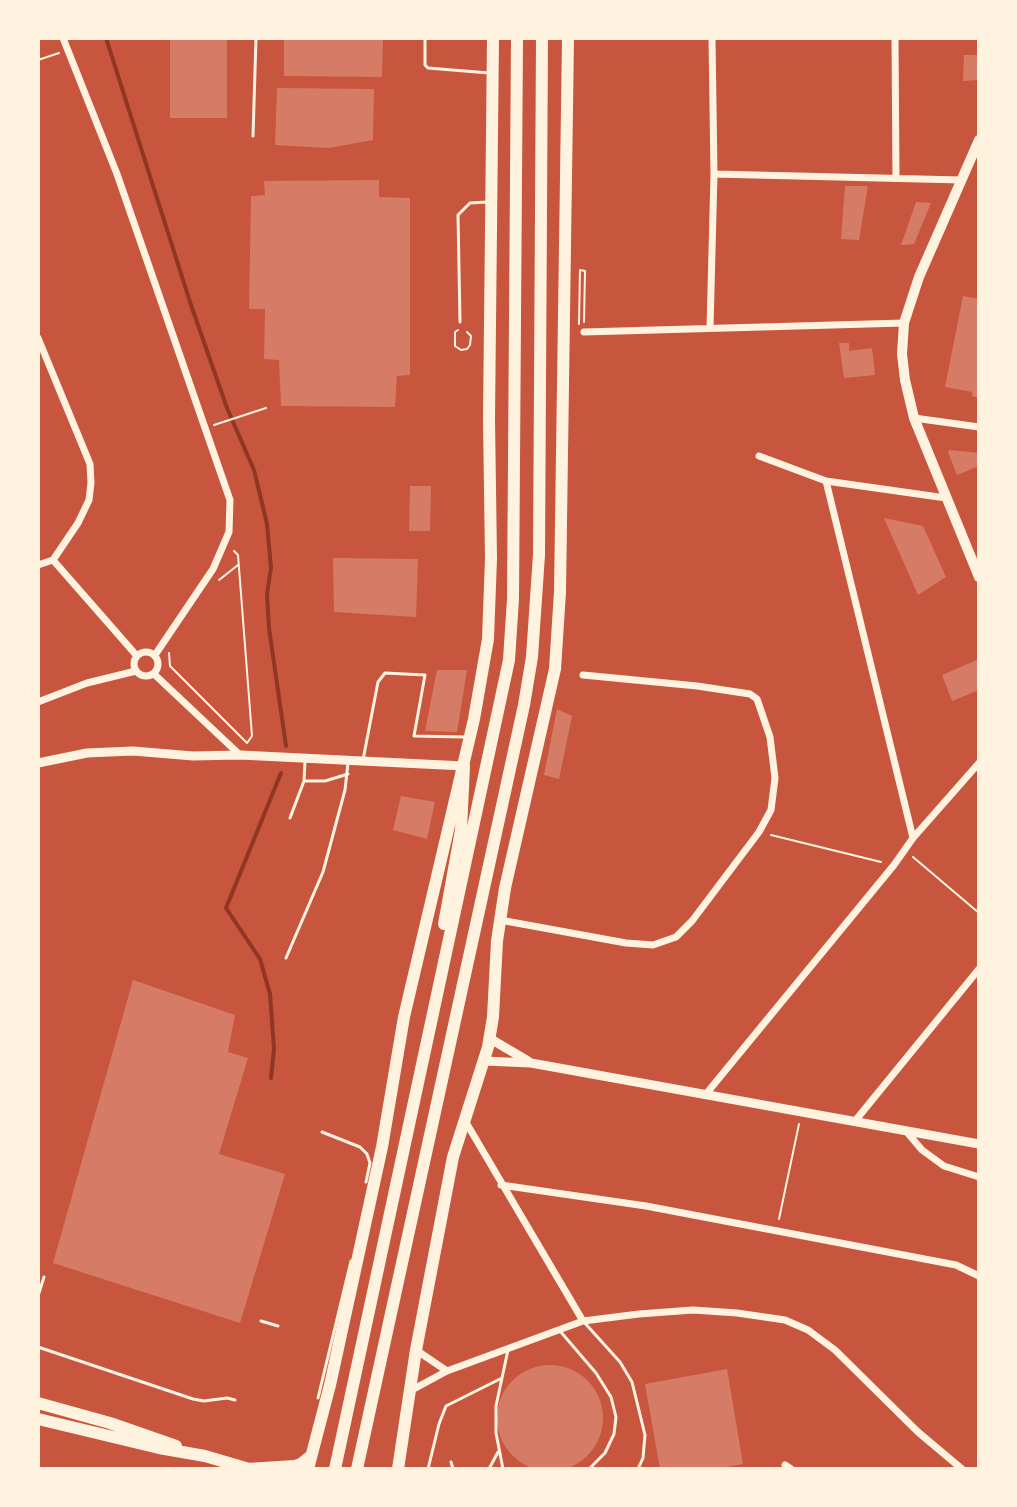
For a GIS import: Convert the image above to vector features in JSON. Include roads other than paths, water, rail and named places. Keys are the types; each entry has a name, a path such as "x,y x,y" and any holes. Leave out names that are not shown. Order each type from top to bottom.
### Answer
{"highway":[{"path":"38,1403 110,1423 205,1456 217,1464 248,1469 312,1464 382,1147 414,971 464,766 488,639 491,574 493,38"},
{"path":"335,1469 509,660 513,599 517,38"},
{"path":"357,1469 518,735 532,657 539,555 542,38"},
{"path":"398,1469 416,1350 453,1157 489,1038 505,888 555,669 560,592 568,38"},
{"path":"387,1234 387,1204 397,1148 461,830 464,766"},
{"path":"38,1419 205,1456"}],"main road":[{"path":"979,140 919,277 904,323 903,367 914,418 979,577"}],"street":[{"path":"63,38 117,174 230,500 231,517 225,542 201,589 155,655"},
{"path":"710,328 714,174 712,38"},
{"path":"895,38 896,178"},
{"path":"714,174 961,180"},
{"path":"584,332 904,323"},
{"path":"38,338 90,464 91,483 89,500 53,560 38,565"},
{"path":"914,418 979,427"},
{"path":"759,456 826,481 946,498"},
{"path":"826,481 913,838"},
{"path":"53,560 137,656"},
{"path":"137,656 149,652 155,655 159,664 154,674"},
{"path":"136,671 137,656"},
{"path":"38,702 87,683 136,671 145,676 154,674"},
{"path":"154,674 240,755"},
{"path":"500,920 626,943 653,945 676,937 692,921 759,832 771,810 775,778 770,737 757,699 750,694 726,689 583,675"},
{"path":"38,763 87,753 118,751 464,766"},
{"path":"706,1094 913,838 979,763"},
{"path":"855,1121 979,969"},
{"path":"489,1038 531,1063"},
{"path":"484,1061 531,1063 979,1144"},
{"path":"464,1119 583,1321"},
{"path":"906,1131 922,1150 944,1166 979,1177"},
{"path":"501,1185 646,1206 956,1265 979,1276"},
{"path":"410,1391 447,1371 583,1321 693,1310 785,1320 808,1330 835,1350 918,1432 962,1469"},
{"path":"416,1350 447,1371"}],"lane":[{"path":"253,136 256,38"},
{"path":"425,38 425,65 428,68 493,73"},
{"path":"460,322 458,215 470,203 491,202"},
{"path":"363,760 378,682 385,673 425,675 414,736 470,737"},
{"path":"290,818 304,781 306,758"},
{"path":"286,958 323,872 348,774 348,760"},
{"path":"304,781 325,781 348,774"},
{"path":"322,1132 360,1147 367,1154 370,1163 366,1182"},
{"path":"318,1398 380,1143"},
{"path":"38,1296 44,1277"},
{"path":"261,1321 278,1326"},
{"path":"583,1321 620,1362 632,1382 645,1435 643,1458 638,1469"},
{"path":"559,1329 596,1373 611,1397 616,1417 614,1434 605,1453 589,1469"},
{"path":"38,1347 193,1399 235,1400"},
{"path":"503,1469 498,1452 496,1406 508,1347"},
{"path":"428,1469 446,1406 502,1378"},
{"path":"489,1469 498,1452"},
{"path":"451,1462 453,1469"}],"waterway":[{"path":"106,38 191,305 227,408 254,470 267,524 271,568 267,594 269,628 286,746"},
{"path":"271,1078 274,1049 270,994 260,959 226,908 281,773"}]}
